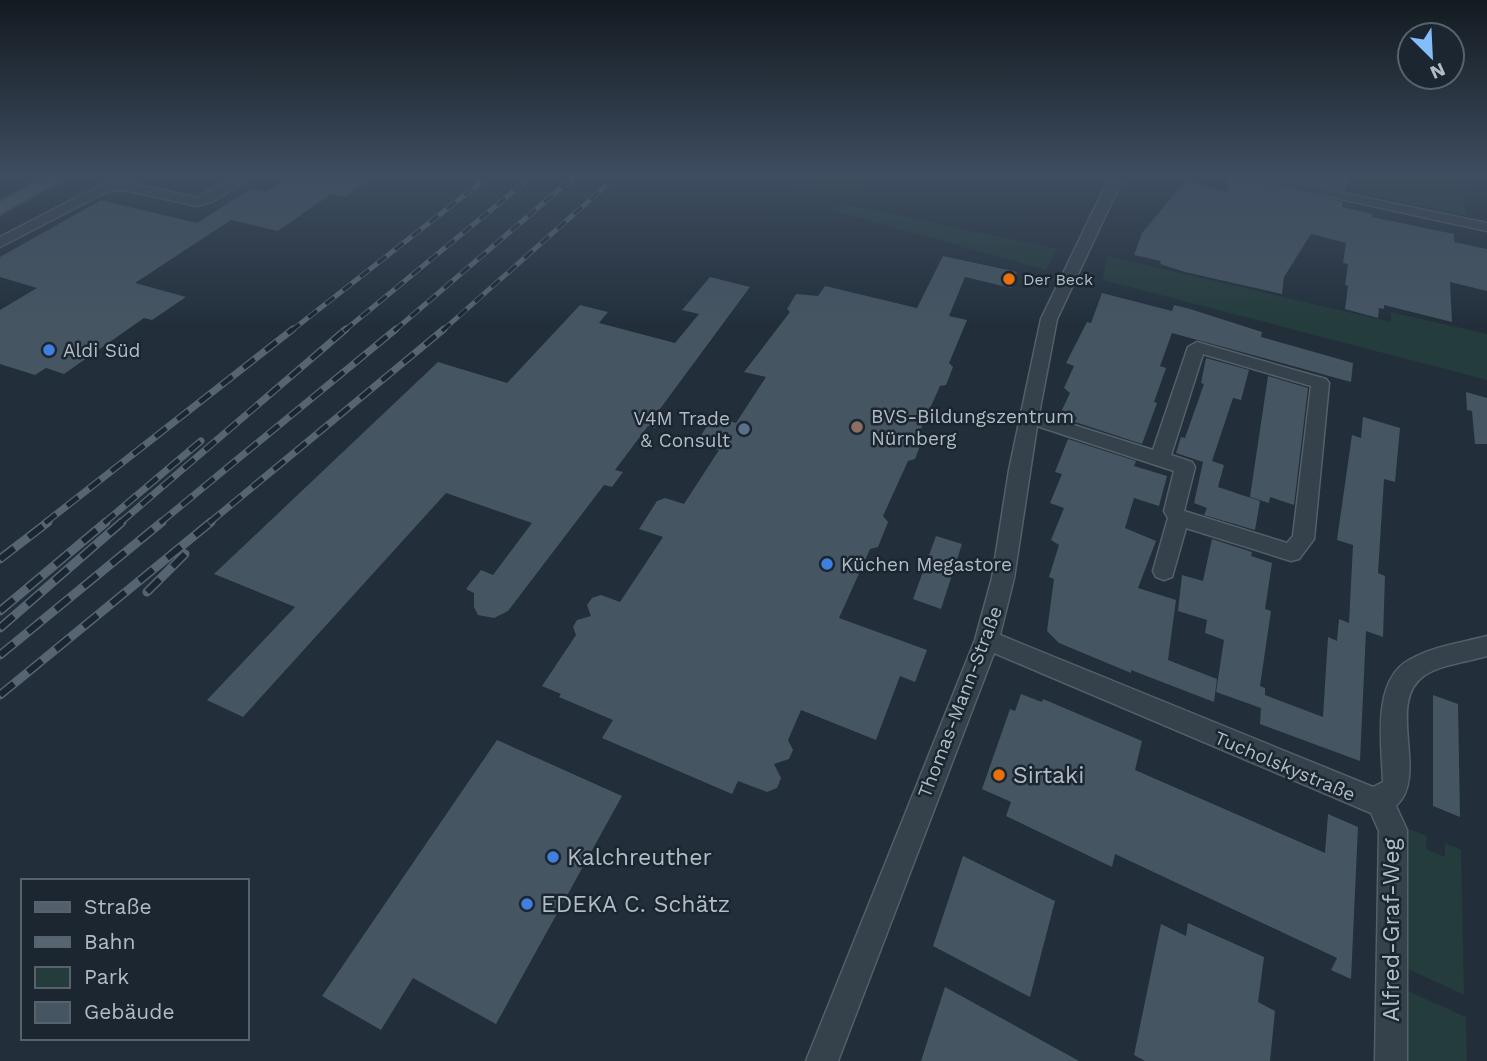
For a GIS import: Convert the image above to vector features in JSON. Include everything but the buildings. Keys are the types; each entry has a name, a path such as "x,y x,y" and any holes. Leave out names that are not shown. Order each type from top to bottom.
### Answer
{"street":[{"path":"0,243 33,226"},
{"name":"Thomas-Mann-Straße","path":"822,1061 987,640 1003,578 1029,417 1049,319 1093,226"},
{"path":"1029,417 1160,459 1185,467 1174,511 1178,518 1291,553 1303,539 1320,383 1197,347 1160,459"},
{"path":"1164,571 1178,518"},
{"name":"Tucholskystraße","path":"987,640 1355,795 1379,801 1391,794 1396,784 1396,694 1403,679 1415,668 1487,646"},
{"name":"Alfred-Graf-Weg","path":"1379,801 1392,830 1391,1061"}],"green space":[{"path":"886,226 946,226 1057,249 1046,270"},
{"path":"1107,256 1391,322 1391,312 1487,334 1487,380 1103,280"},
{"path":"1404,827 1427,836 1426,849 1445,857 1445,843 1461,850 1464,995 1402,966"},
{"path":"1401,988 1466,1017 1467,1061 1400,1061"}],"railway":[{"path":"291,331 426,226"},
{"path":"344,331 472,226"},
{"path":"394,331 517,226"},
{"path":"442,331 561,226"},
{"path":"45,523 293,329"},
{"path":"120,523 346,329"},
{"path":"160,523 396,329"},
{"path":"209,523 444,329"},
{"path":"104,523 201,441"},
{"path":"0,559 48,522"},
{"path":"0,611 106,522"},
{"path":"0,628 122,522"},
{"path":"0,655 162,522"},
{"path":"0,695 211,522"},
{"path":"147,592 185,554"}],"place":[{"name":"Der Beck","path":"1009,279"},
{"name":"Aldi Süd","path":"49,350"},
{"name":"BVS-Bildungszentrum Nürnberg","path":"857,427"},
{"name":"V4M Trade & Consult","path":"744,429"},
{"name":"Küchen Megastore","path":"827,564"},
{"name":"Sirtaki","path":"999,775"},
{"name":"Kalchreuther","path":"553,857"},
{"name":"EDEKA C. Schätz","path":"527,904"}]}
